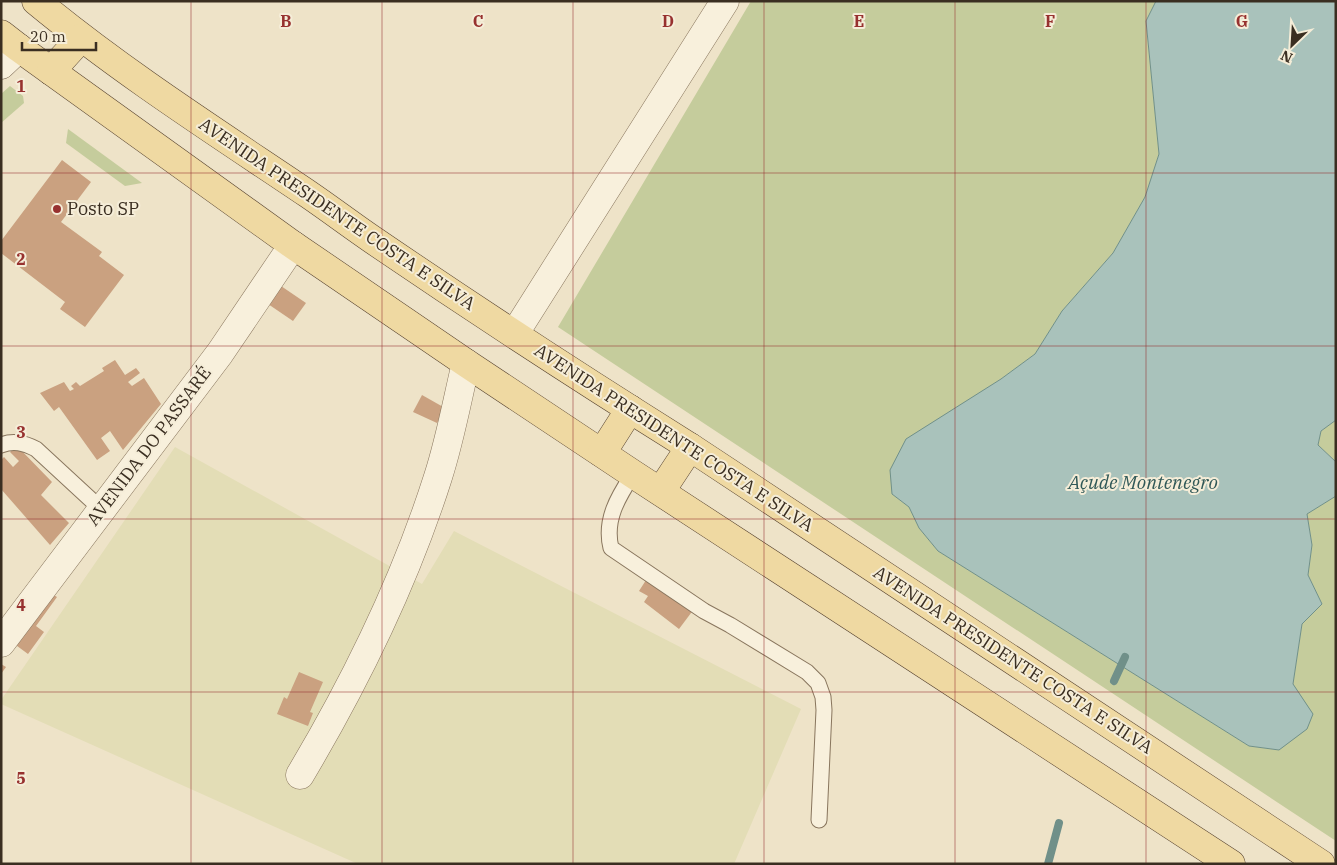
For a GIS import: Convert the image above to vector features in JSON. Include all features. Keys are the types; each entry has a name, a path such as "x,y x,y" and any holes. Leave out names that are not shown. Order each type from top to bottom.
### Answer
{"main road":[{"name":"AVENIDA PRESIDENTE COSTA E SILVA","path":"36,1 81,38 180,109 373,240 1321,864"},
{"path":"51,71 81,38"},
{"path":"7,49 51,71 293,245 466,363 1231,864"},
{"path":"602,453 630,409"},
{"path":"661,491 690,447"}],"street":[{"path":"515,333 725,1"},
{"name":"AVENIDA DO PASSARÉ","path":"1,643 220,353 293,245"},
{"path":"300,775 352,680 407,566 439,475 466,363"}],"lane":[{"path":"1,445 9,442 24,443 36,448 101,509"},
{"path":"633,474 618,498 609,521 611,548 704,611 807,672 818,683 823,697 824,710 819,820"}],"shaded area":[{"path":"175,447 422,584 454,531 801,709 734,864 358,864 1,704 1,700"}],"green space":[{"path":"751,1 1156,1 1146,21 1159,154 1145,197 1113,253 1062,311 1035,354 955,409 892,494 909,507 919,528 938,551 1249,746 1279,750 1293,684 1302,624 1322,604 1308,575 1312,545 1307,514 1336,496 1336,841 558,327"},
{"path":"10,86 23,96 24,103 1,123 1,94"},
{"path":"68,129 142,183 125,186 66,143"},
{"path":"1336,420 1336,462 1318,445 1321,431"}],"water":[{"name":"Açude Montenegro","path":"1156,1 1336,1 1336,420 1321,431 1318,445 1336,462 1336,496 1307,514 1312,545 1308,575 1322,604 1302,624 1293,684 1313,714 1307,729 1279,750 1249,746 938,551 919,528 909,507 892,494 890,470 906,439 1001,379 1035,354 1062,311 1113,253 1145,197 1159,154 1146,21"}],"building":[{"path":"62,160 91,182 61,222 102,252 99,256 124,275 85,327 60,309 65,302 1,253 1,241"},
{"path":"281,286 306,303 293,321 268,304"},
{"path":"115,360 125,375 136,368 140,373 128,382 132,386 144,378 161,404 123,450 110,431 101,438 110,451 97,460 59,407 54,411 40,393 64,382 70,391 74,389 71,386 76,382 80,386 104,371 102,368"},
{"path":"422,395 445,408 437,423 413,412"},
{"path":"17,446 52,482 41,495 69,523 50,545 1,489 1,460 4,457 13,467 19,461 10,452"},
{"path":"648,577 694,609 679,629 644,602 648,596 639,591"},
{"path":"52,594 57,597 36,626 44,632 28,654 9,640"},
{"path":"1,664 6,667 1,674"},
{"path":"299,672 323,682 310,712 313,713 308,726 277,714 284,697 287,699"}],"waterway":[{"path":"1114,681 1125,657"},
{"path":"1048,864 1059,823"}],"place":[{"name":"Posto SP","path":"57,209"}]}
